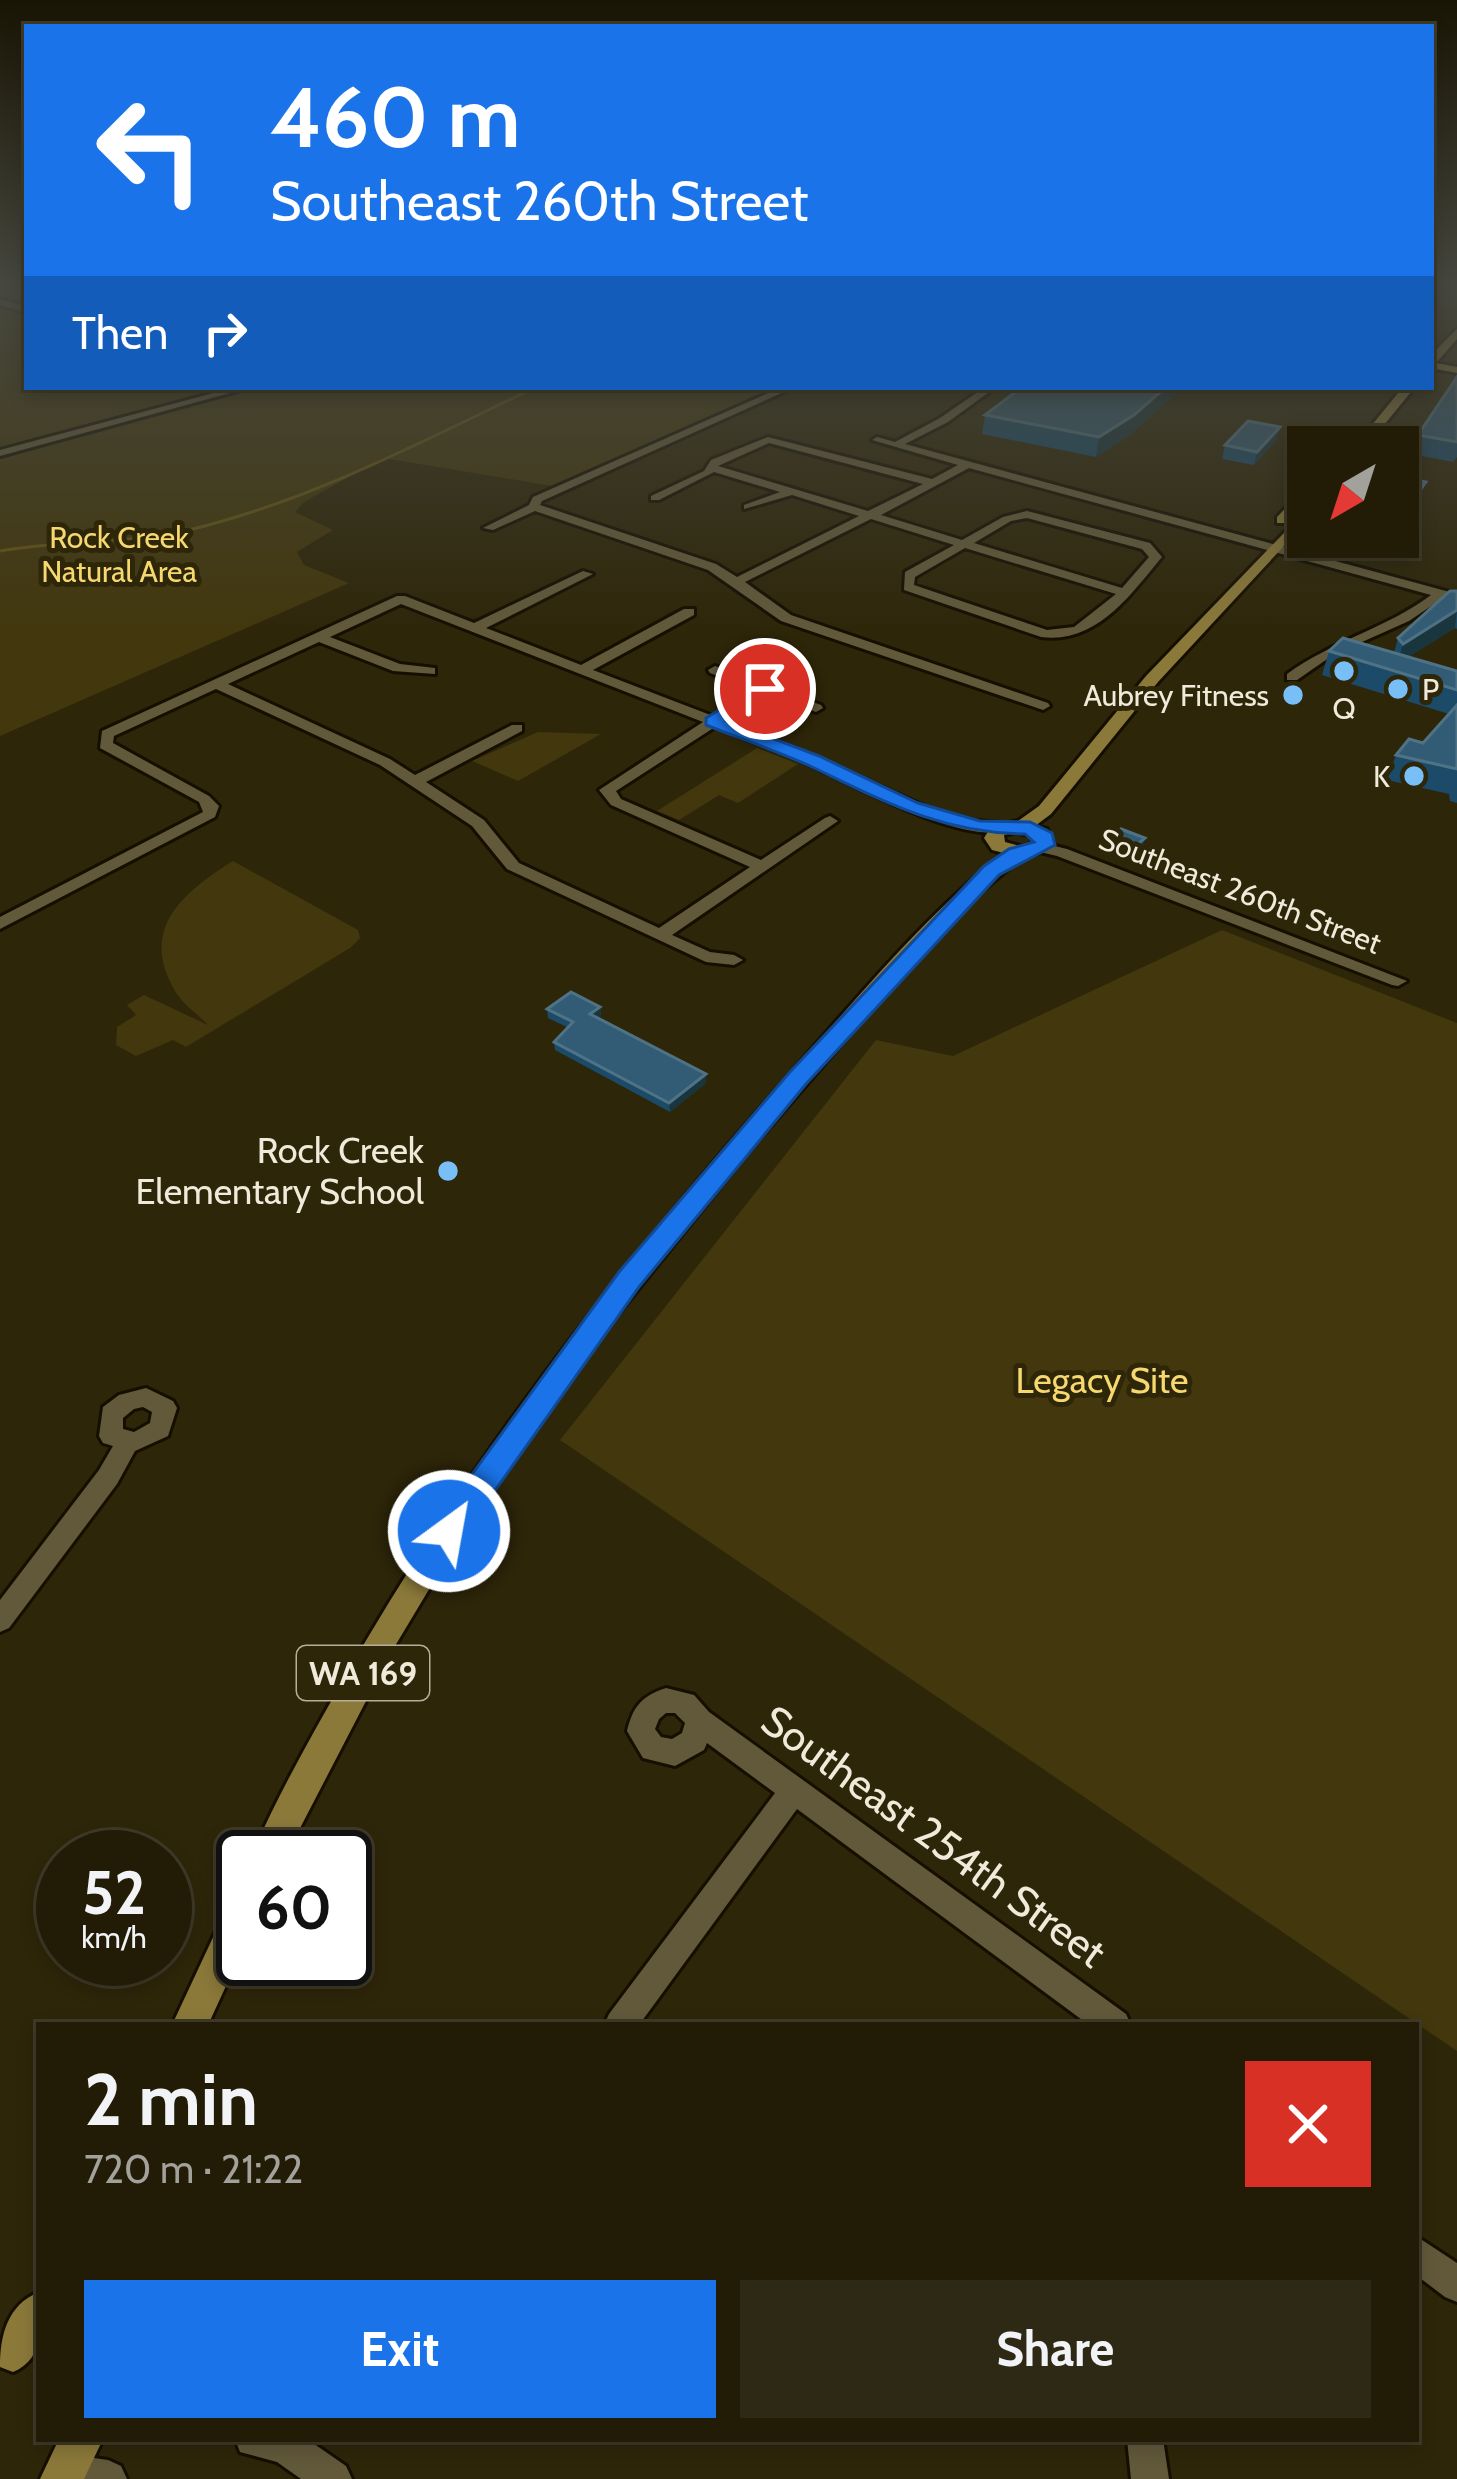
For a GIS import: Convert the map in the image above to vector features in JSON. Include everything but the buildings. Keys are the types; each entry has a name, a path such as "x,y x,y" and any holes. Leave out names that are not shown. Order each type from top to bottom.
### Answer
{"main road":[{"name":"WA 169","path":"1270,548 1268,537 1287,514"},
{"name":"WA 169","path":"282,1830 364,1670 470,1496 629,1280 798,1079 992,871 1149,682 1270,548 1287,536"},
{"path":"191,2022 216,1969"},
{"path":"17,2353 36,2318"}],"street":[{"path":"0,453 185,404"},
{"path":"489,528 534,507 537,500 753,404"},
{"path":"896,445 967,404"},
{"path":"877,440 1175,525 1457,598"},
{"path":"714,468 715,462 764,441 782,441 933,483"},
{"path":"740,580 969,464"},
{"path":"655,498 714,468 1122,592"},
{"path":"748,507 790,492"},
{"path":"534,507 740,580 772,612 786,618 1043,706"},
{"path":"1027,514 1151,548 1156,557 1085,629 1065,636 937,599 907,584 909,575 963,544 1007,519 1027,514"},
{"path":"475,628 587,574"},
{"path":"1292,677 1322,652 1406,619 1440,594"},
{"name":"Southeast 260th Street","path":"319,637 401,599 813,760 911,808 1020,839 1398,981"},
{"path":"582,670 689,612"},
{"path":"0,924 210,814 211,806 204,799 105,745 103,740 116,728 319,637 398,668 430,671"},
{"path":"715,670 816,708"},
{"path":"215,683 416,781 478,823 513,866 706,957 734,960"},
{"path":"760,866 616,802 608,793 611,784 765,689"},
{"path":"416,781 518,728"},
{"path":"660,935 830,821"},
{"path":"0,1620 108,1477 127,1443"},
{"name":"Southeast 254th Street","path":"699,1721 1110,2022"},
{"path":"622,2022 795,1789"},
{"path":"1419,2255 1457,2284"},
{"path":"268,2442 284,2445 333,2479"},
{"path":"1145,2442 1150,2479"}],"green space":[{"path":"0,404 167,404 8,445 16,450 0,453"},
{"name":"Rock Creek Natural Area","path":"197,404 746,404 553,486 383,458 304,502 295,512 333,530 297,552 304,565 349,583 0,736 0,459"},
{"path":"538,732 601,734 518,781 472,761"},
{"path":"757,748 798,764 738,803 719,795 679,820 657,811"},
{"path":"233,861 358,930 360,938 186,1047 173,1040 136,1056 116,1045 117,1027 136,1015 127,1005 144,995 208,1025 175,991 165,969 164,930 183,899"},
{"name":"Legacy Site","path":"1222,930 1457,1023 1457,2051 560,1440 876,1040 953,1056"}],"waterway":[{"path":"0,551 169,534 238,516 368,467 501,404"}],"place":[{"name":"Q","path":"1344,671"},
{"name":"P","path":"1398,689"},
{"name":"Aubrey Fitness","path":"1293,695"},
{"name":"K","path":"1414,776"},
{"name":"Rock Creek Elementary School","path":"448,1171"}],"route":[{"path":"449,1531 494,1462 629,1280 798,1079 992,871 1016,853 1031,853 1045,845 1044,837 1030,828 979,827 911,808 813,760 713,722 765,689"}]}
